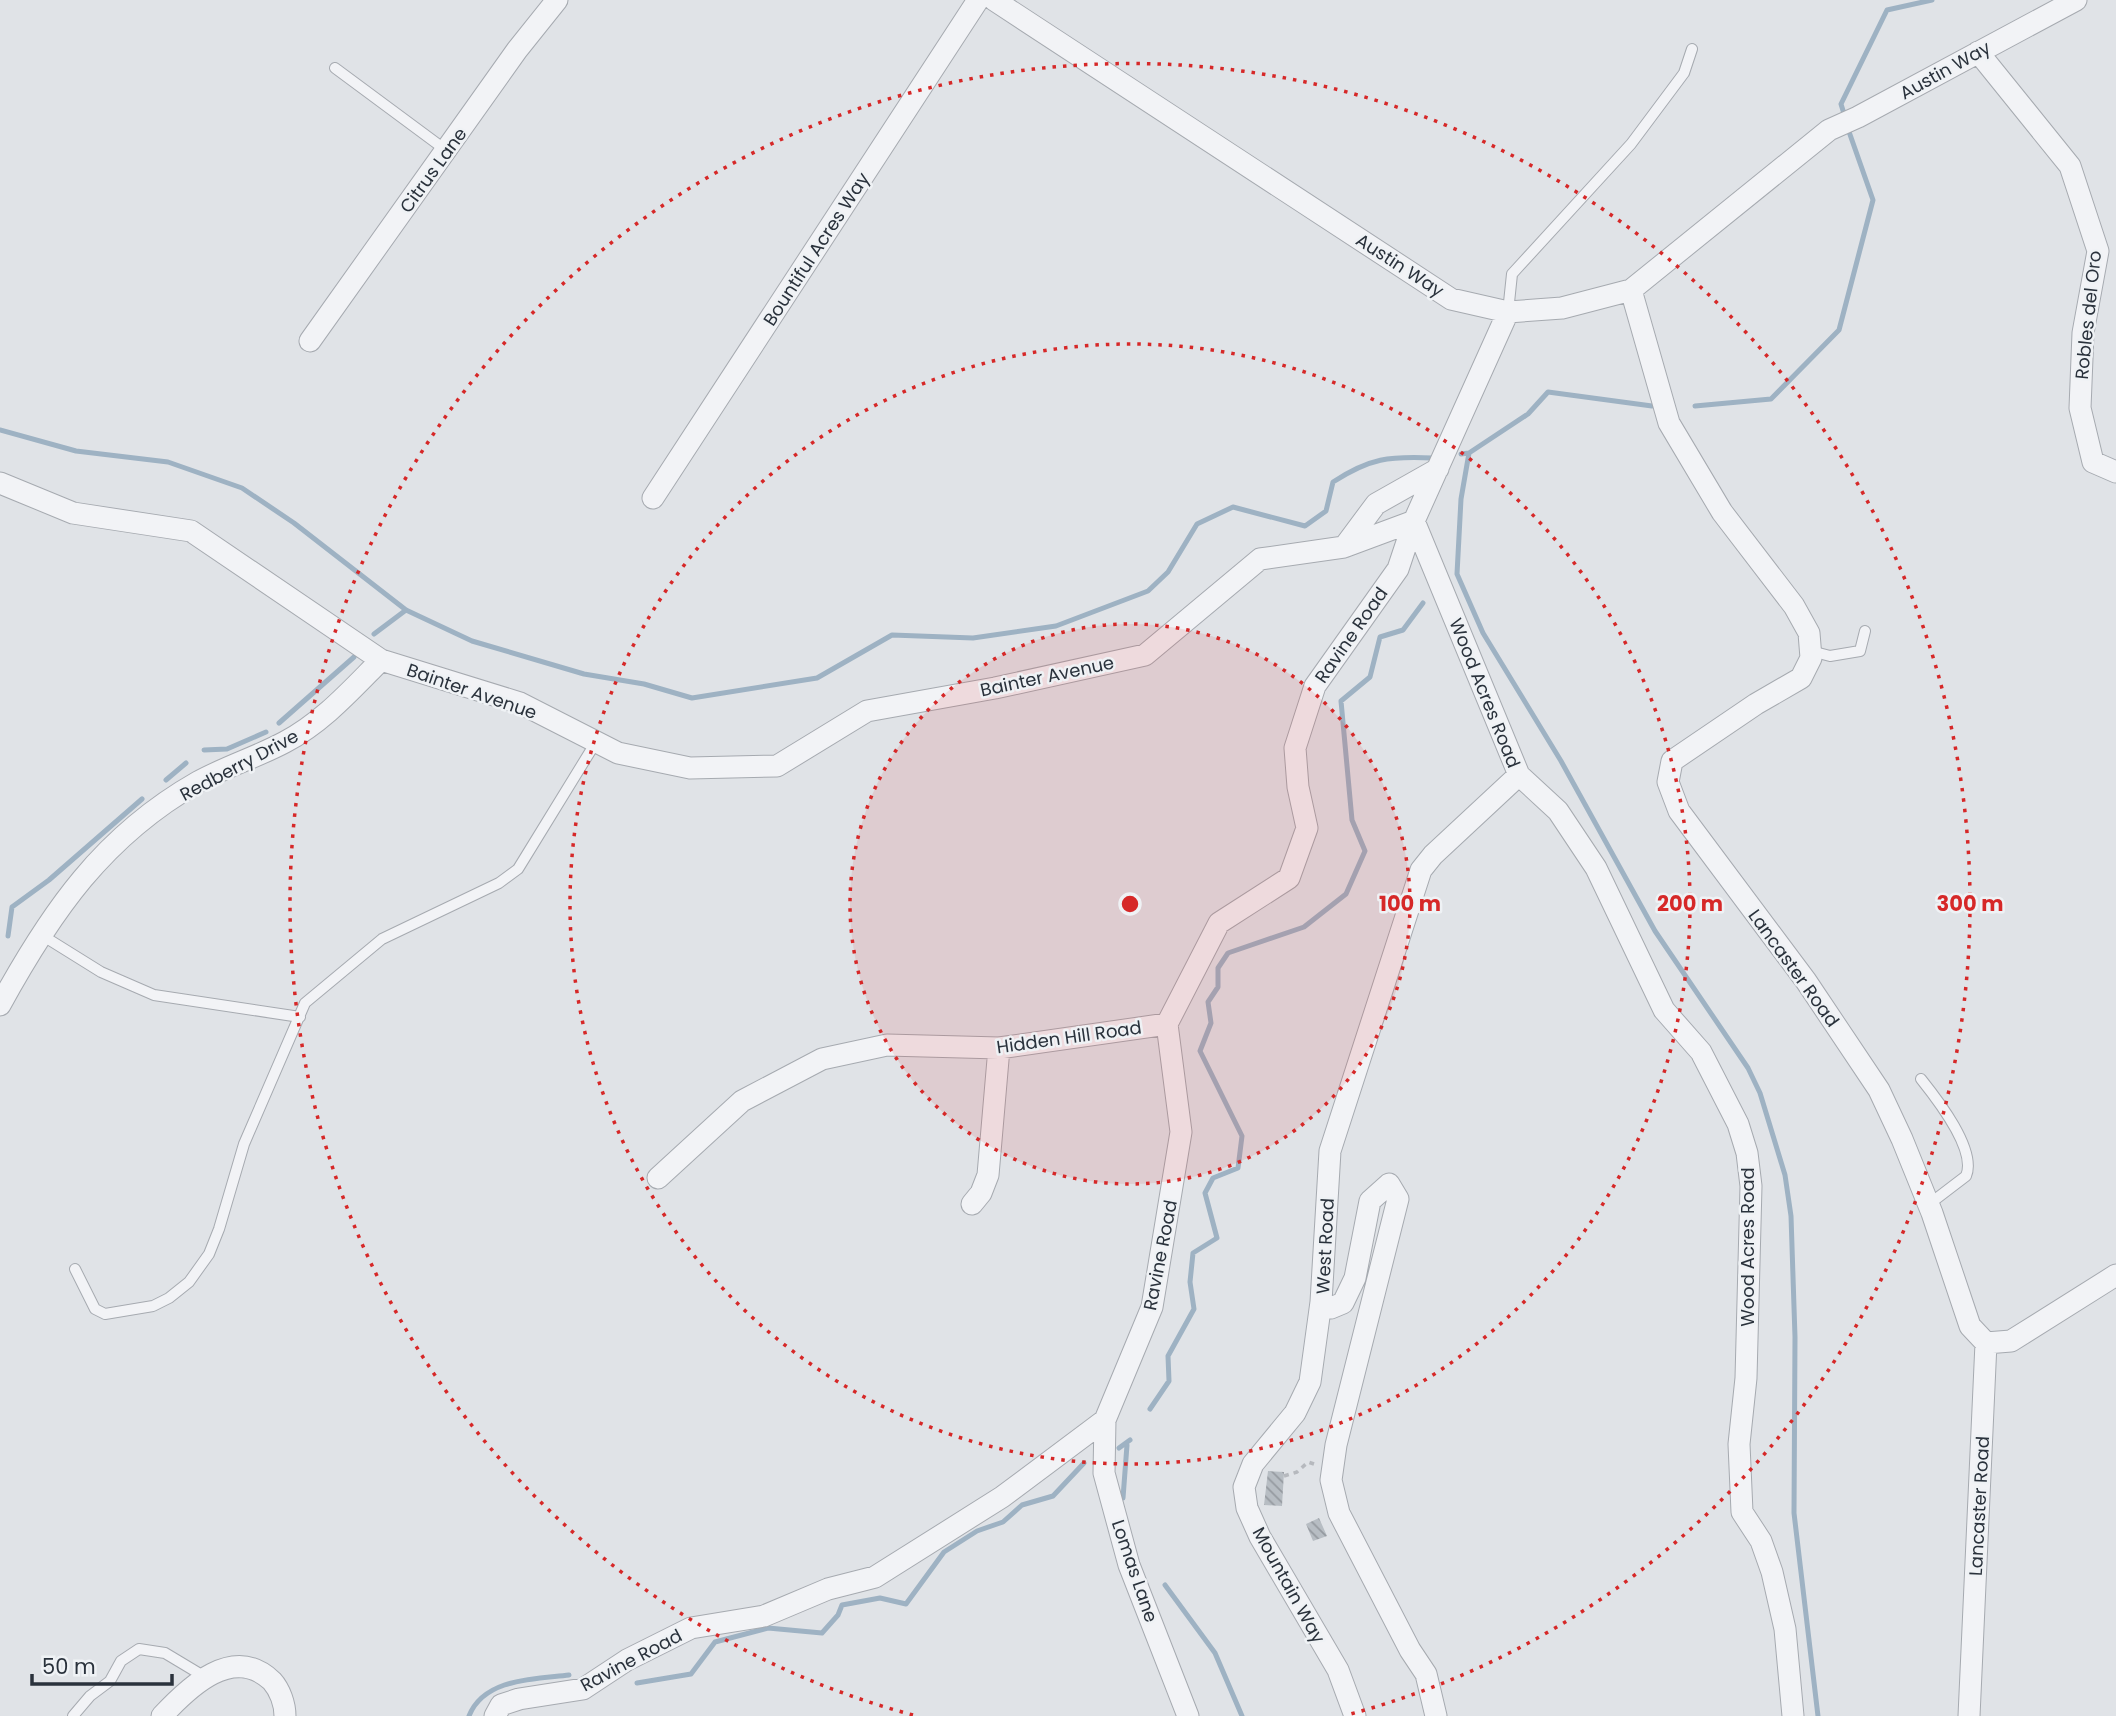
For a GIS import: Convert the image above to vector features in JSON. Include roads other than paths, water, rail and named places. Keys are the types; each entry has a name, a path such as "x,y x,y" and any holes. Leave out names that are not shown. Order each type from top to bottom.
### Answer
{"street":[{"name":"Citrus Lane","path":"310,341 517,50 557,0"},
{"name":"Bountiful Acres Way","path":"653,498 978,0"},
{"name":"Austin Way","path":"994,0 1451,299 1508,312 1562,308 1631,290 1829,130 2076,0"},
{"name":"Robles del Oro","path":"1978,52 2070,166 2098,251 2083,333 2080,408 2093,462 2116,472"},
{"path":"1631,290 1669,423 1722,512 1794,606 1810,633 1811,651"},
{"path":"1414,521 1508,312"},
{"path":"1344,547 1376,504 1438,469"},
{"name":"Bainter Avenue","path":"0,483 73,513 191,531 381,660 520,703 618,753 690,768 778,766 867,711 996,688 1145,655 1260,559 1344,547 1414,521"},
{"name":"Wood Acres Road","path":"1414,521 1519,775 1558,811 1596,868 1664,1010 1701,1052 1738,1124 1747,1153 1751,1186 1746,1378 1739,1444 1742,1512 1761,1541 1772,1572 1785,1629 1793,1716"},
{"name":"Ravine Road","path":"495,1716 501,1705 519,1699 583,1689 627,1660 691,1628 764,1616 828,1589 875,1577 1002,1497 1105,1420 1152,1307 1179,1146 1181,1132 1167,1024 1219,923 1289,878 1307,828 1298,787 1295,748 1315,686 1398,569 1414,521"},
{"name":"Lancaster Road","path":"1811,651 1801,678 1756,704 1672,761 1668,782 1679,811 1806,981 1879,1090 1928,1205 1970,1326 1986,1343 1969,1716"},
{"name":"Redberry Drive","path":"0,1005 40,934 73,887 112,847 198,782 297,735 325,715 381,660"},
{"name":"West Road","path":"1436,1716 1426,1674 1404,1639 1339,1513 1331,1480 1398,1199 1389,1184 1370,1200 1355,1278 1343,1303 1331,1308 1321,1302 1330,1151 1421,870 1433,855 1519,775"},
{"name":"Hidden Hill Road","path":"665,1172 742,1101 822,1059 887,1045 999,1048 1167,1024"},
{"path":"972,1205 981,1193 988,1175 999,1048"},
{"path":"1986,1343 2011,1341 2116,1275"},
{"name":"Mountain Way","path":"1321,1302 1310,1382 1295,1413 1253,1464 1244,1487 1248,1508 1260,1537 1338,1670 1355,1716"},
{"name":"Lomas Lane","path":"1105,1420 1104,1473 1129,1565 1188,1716"},
{"path":"162,1716 205,1677 232,1666 247,1667 265,1674 276,1685 285,1707 285,1716"}],"lane":[{"path":"1508,312 1512,274 1631,144 1684,73 1692,49"},
{"path":"335,68 447,151"},
{"path":"1811,651 1830,656 1860,651 1865,643 1866,631"},
{"path":"75,1269 95,1309 105,1314 153,1306 189,1282 209,1254 244,1144 277,1062 305,1003 382,939 499,883 518,869 596,742"},
{"path":"40,934 101,972 154,995 300,1017"},
{"path":"1921,1079 1948,1115 1968,1161 1966,1176 1928,1205"},
{"path":"73,1716 90,1696 110,1681 121,1661 139,1649 165,1653 205,1677"}],"waterway":[{"path":"1845,117 1841,104 1887,10 1932,0"},
{"path":"1695,406 1771,399 1839,330 1873,200 1847,126"},
{"path":"1461,454 1469,453 1528,414 1548,392 1652,406"},
{"path":"0,430 76,451 168,462 242,488 294,523 406,610 472,641 584,674 644,684 692,698 817,678 892,635 973,638 1056,626 1148,591 1168,572 1197,524 1233,507 1305,526 1326,511 1333,482 1346,474 1380,460 1433,458"},
{"path":"1469,453 1461,499 1457,574 1483,633 1561,761 1655,931 1748,1068 1760,1093 1785,1175 1791,1216 1795,1337 1794,1513 1818,1716"},
{"path":"1150,1409 1169,1381 1168,1356 1194,1309 1190,1282 1193,1253 1217,1238 1205,1193 1213,1178 1238,1168 1242,1136 1200,1051 1211,1023 1208,1002 1218,987 1218,968 1228,953 1304,927 1346,894 1365,851 1352,820 1341,701 1370,677 1380,637 1403,630 1423,603"},
{"path":"374,634 406,610"},
{"path":"279,723 354,657"},
{"path":"204,750 227,749 266,732"},
{"path":"166,780 186,763"},
{"path":"8,936 12,907 49,880 142,799"},
{"path":"1119,1448 1130,1440"},
{"path":"1123,1498 1127,1445"},
{"path":"637,1683 691,1674 715,1642 768,1628 822,1633 838,1615 842,1605 880,1598 906,1604 944,1552 977,1531 1003,1522 1022,1505 1053,1496 1084,1463"},
{"path":"1165,1585 1215,1653 1242,1716"},
{"path":"469,1716 476,1703 498,1687 526,1680 569,1675"}]}
